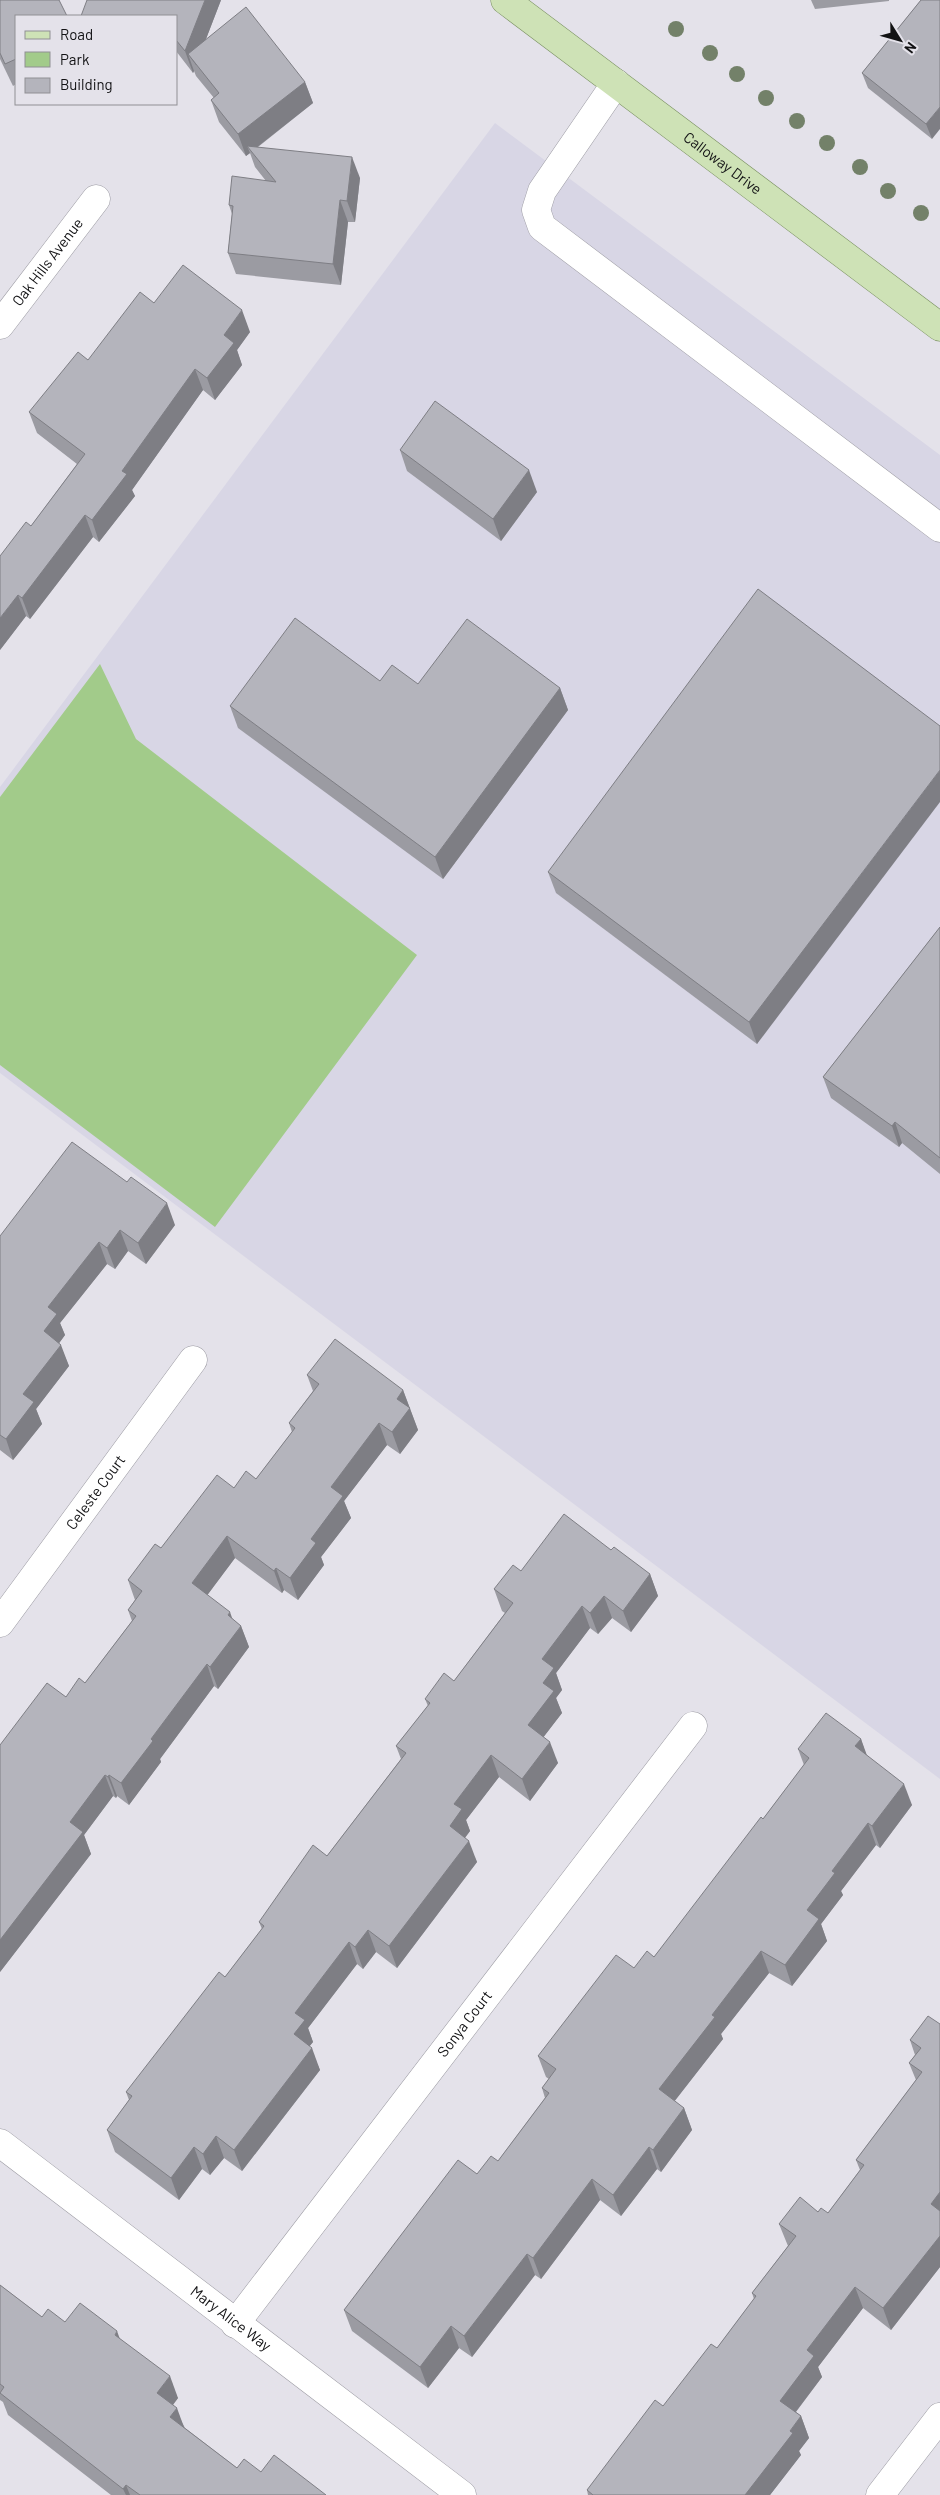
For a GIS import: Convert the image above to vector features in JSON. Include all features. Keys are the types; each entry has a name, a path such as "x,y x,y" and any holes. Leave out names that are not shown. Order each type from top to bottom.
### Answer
{"main road":[{"name":"Calloway Drive","path":"505,0 940,327"}],"street":[{"path":"616,83 542,191 536,210 542,227 940,528"},
{"name":"Oak Hills Avenue","path":"0,325 96,199"},
{"name":"Celeste Court","path":"0,1623 193,1360"},
{"name":"Sonya Court","path":"235,2324 693,1726"},
{"name":"Mary Alice Way","path":"0,2143 235,2324 462,2495"},
{"path":"880,2495 940,2417"}],"shaded area":[{"path":"495,123 940,455 940,1779 0,1073 0,787"}],"green space":[{"path":"100,664 136,739 417,955 215,1227 0,1065 0,797"}],"building":[{"path":"0,0 59,0 66,15 15,15 15,59 5,64 0,53"},
{"path":"87,0 205,0 185,51 178,42 178,15 81,15"},
{"path":"921,0 940,0 940,107 926,124 862,73"},
{"path":"246,7 305,82 238,134 211,100 219,93 188,54"},
{"path":"247,146 352,157 347,201 340,200 333,264 228,253 233,206 229,205 232,176 276,182"},
{"path":"183,265 242,310 224,335 234,343 207,378 195,369 122,471 127,474 92,520 85,515 22,598 18,595 0,618 0,556 26,522 31,526 85,454 29,412 78,352 88,360 140,292 154,303"},
{"path":"435,401 529,470 493,519 400,450"},
{"path":"758,589 940,726 940,770 749,1022 548,872"},
{"path":"295,618 380,681 392,665 418,684 467,619 560,688 435,857 230,706"},
{"path":"940,927 940,1158 895,1122 892,1126 823,1077"},
{"path":"72,1142 127,1182 131,1177 167,1203 138,1243 120,1230 107,1248 99,1242 48,1307 57,1314 44,1331 61,1345 23,1394 34,1402 6,1439 0,1435 0,1236"},
{"path":"335,1339 403,1390 397,1399 410,1408 392,1432 379,1423 331,1487 343,1496 311,1539 316,1543 290,1578 276,1568 274,1571 227,1536 192,1583 230,1612 228,1615 241,1626 210,1667 207,1664 121,1783 109,1775 108,1777 105,1775 70,1822 83,1832 0,1940 0,1745 47,1683 66,1697 79,1678 85,1683 136,1616 128,1610 142,1591 128,1580 155,1544 161,1548 217,1475 234,1488 246,1471 256,1479 295,1428 289,1423 319,1384 307,1375"},
{"path":"564,1514 611,1550 614,1547 650,1574 623,1611 604,1596 590,1613 582,1606 542,1659 554,1668 543,1683 554,1691 528,1725 550,1742 522,1779 491,1755 454,1804 462,1809 450,1826 469,1841 389,1946 368,1930 355,1947 349,1942 295,2013 305,2020 294,2034 312,2048 234,2150 216,2136 203,2154 194,2147 171,2178 107,2130 132,2096 126,2092 219,1972 225,1977 264,1926 259,1922 313,1845 327,1856 406,1753 396,1746 430,1703 425,1699 444,1673 454,1681 513,1603 494,1589 513,1565 521,1571"},
{"path":"826,1713 861,1739 855,1746 904,1784 872,1826 868,1823 832,1871 835,1873 807,1910 819,1919 785,1965 761,1951 712,2015 715,2017 659,2089 684,2108 653,2150 649,2147 613,2195 592,2179 533,2258 527,2254 464,2336 451,2326 420,2367 344,2310 458,2160 477,2174 491,2156 498,2161 549,2093 542,2088 556,2069 538,2056 616,1955 634,1968 647,1951 654,1957 761,1817 763,1819 809,1758 798,1749"},
{"path":"928,2016 940,2024 940,2192 931,2204 940,2211 940,2236 883,2308 855,2287 807,2350 814,2356 780,2401 801,2416 790,2431 793,2433 745,2495 593,2495 587,2490 655,2400 663,2406 711,2344 717,2348 756,2296 752,2293 796,2236 779,2224 800,2197 818,2212 821,2208 828,2213 864,2165 856,2160 922,2072 909,2063 921,2048 910,2040"},
{"path":"0,2285 42,2317 48,2309 65,2322 80,2303 117,2331 115,2335 170,2376 157,2393 177,2408 170,2417 237,2468 244,2459 261,2472 274,2455 326,2495 140,2495 126,2485 123,2489 0,2393 4,2387 0,2384"}]}
